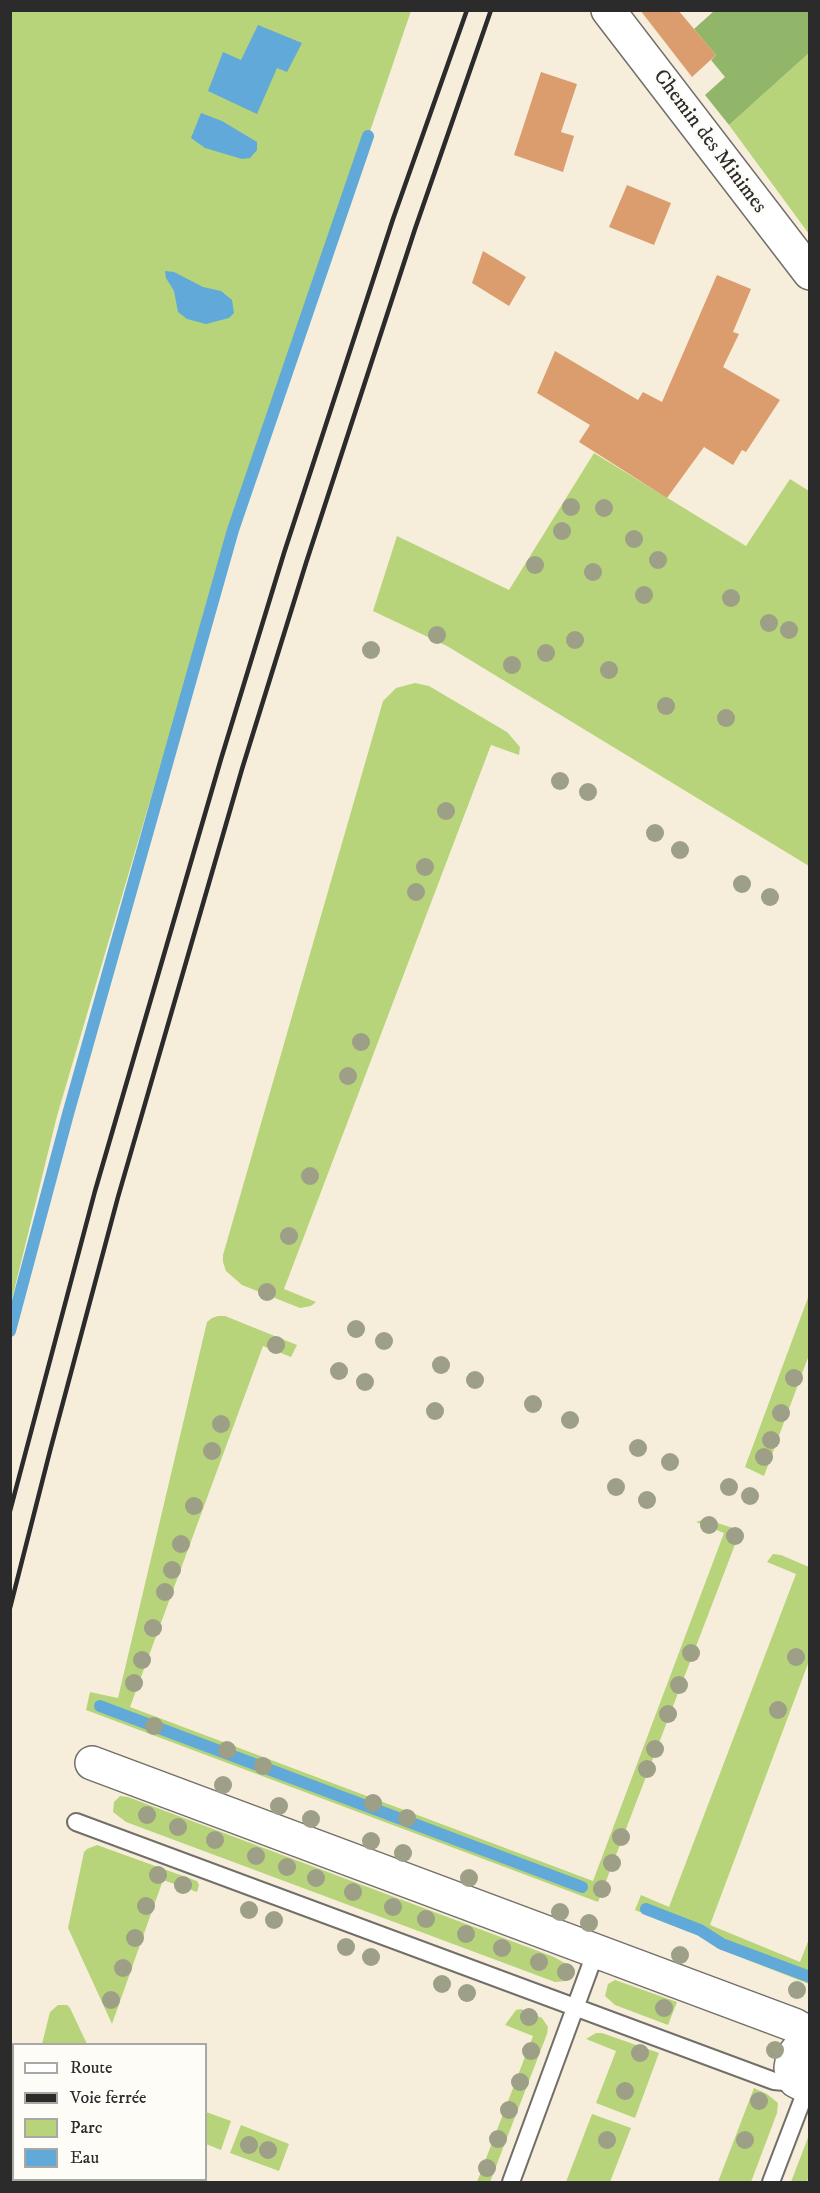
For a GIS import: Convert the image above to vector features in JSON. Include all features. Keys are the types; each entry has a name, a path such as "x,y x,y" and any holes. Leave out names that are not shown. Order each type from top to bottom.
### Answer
{"street":[{"name":"Chemin des Minimes","path":"608,10 810,273"},
{"path":"92,1763 794,2025 810,2037"},
{"path":"804,2084 791,2068 793,2056 801,2046 810,2043"}],"lane":[{"path":"76,1822 774,2081 804,2084 771,2182"},
{"path":"511,2182 596,1951"}],"green space":[{"path":"11,11 411,11 204,618 57,1116 11,1303"},
{"path":"714,11 809,11 809,53 729,125 705,95 725,77 711,60 716,55 694,29"},
{"path":"809,53 809,234 729,125"},
{"path":"594,453 746,546 790,479 809,491 809,866 447,646 373,611 397,536 509,590"},
{"path":"415,683 429,686 507,732 520,747 519,755 491,745 284,1289 316,1302 311,1306 300,1308 242,1285 226,1271 223,1255 383,701 396,688"},
{"path":"809,1295 809,1355 764,1476 745,1467"},
{"path":"218,1316 225,1316 297,1345 291,1357 263,1346 130,1707 593,1881 724,1533 696,1522 705,1519 736,1529 736,1542 598,1902 86,1710 90,1692 118,1698 207,1322"},
{"path":"773,1554 809,1567 809,1661 710,1925 800,1962 809,1939 809,1984 717,1948 702,1937 635,1910 641,1895 669,1907 796,1574 767,1562"},
{"path":"120,1796 128,1797 554,1957 570,1966 572,1971 570,1977 567,1981 555,1982 126,1822 113,1812 114,1802"},
{"path":"97,1845 197,1881 199,1885 197,1892 163,1880 112,2024 68,1928 84,1852"},
{"path":"615,1980 677,2002 668,2025 615,2005 605,1996 608,1984"},
{"path":"58,2005 67,2005 87,2043 42,2043 50,2012"},
{"path":"521,2009 542,2018 548,2027 547,2034 490,2182 477,2182 533,2036 505,2025 516,2010"},
{"path":"596,2033 602,2033 659,2053 635,2118 596,2103 616,2051 586,2039"},
{"path":"754,2088 767,2094 778,2103 777,2113 751,2182 718,2182"},
{"path":"207,2112 231,2121 221,2150 207,2144"},
{"path":"592,2114 631,2128 610,2182 566,2182"},
{"path":"241,2125 289,2144 279,2171 230,2153"},
{"path":"809,2135 807,2182 791,2182"}],"water":[{"path":"258,25 302,43 287,72 277,68 257,114 208,91 223,52 241,60"},
{"path":"201,113 222,121 257,142 257,150 250,158 242,159 205,148 191,138"},
{"path":"165,271 174,272 203,287 221,291 232,300 234,313 229,318 206,324 187,319 178,312 174,291 166,278"}],"building":[{"path":"640,10 678,10 716,55 692,77"},
{"path":"541,72 577,84 561,132 574,136 563,172 514,155"},
{"path":"627,185 671,203 654,245 609,227"},
{"path":"483,251 526,277 509,306 472,283"},
{"path":"717,275 751,289 733,332 739,334 723,367 780,400 746,452 742,450 733,465 704,447 667,498 579,442 590,425 537,393 555,351 638,400 643,392 662,402"}],"waterway":[{"path":"10,1331 68,1114 233,530 368,136"},
{"path":"100,1706 582,1887"},
{"path":"646,1909 700,1930 722,1944 810,1977"}],"railway":[{"path":"10,1511 95,1191 221,759 284,553 393,219 467,10"},
{"path":"10,1608 118,1197 242,769 306,563 415,229 491,10"}]}
